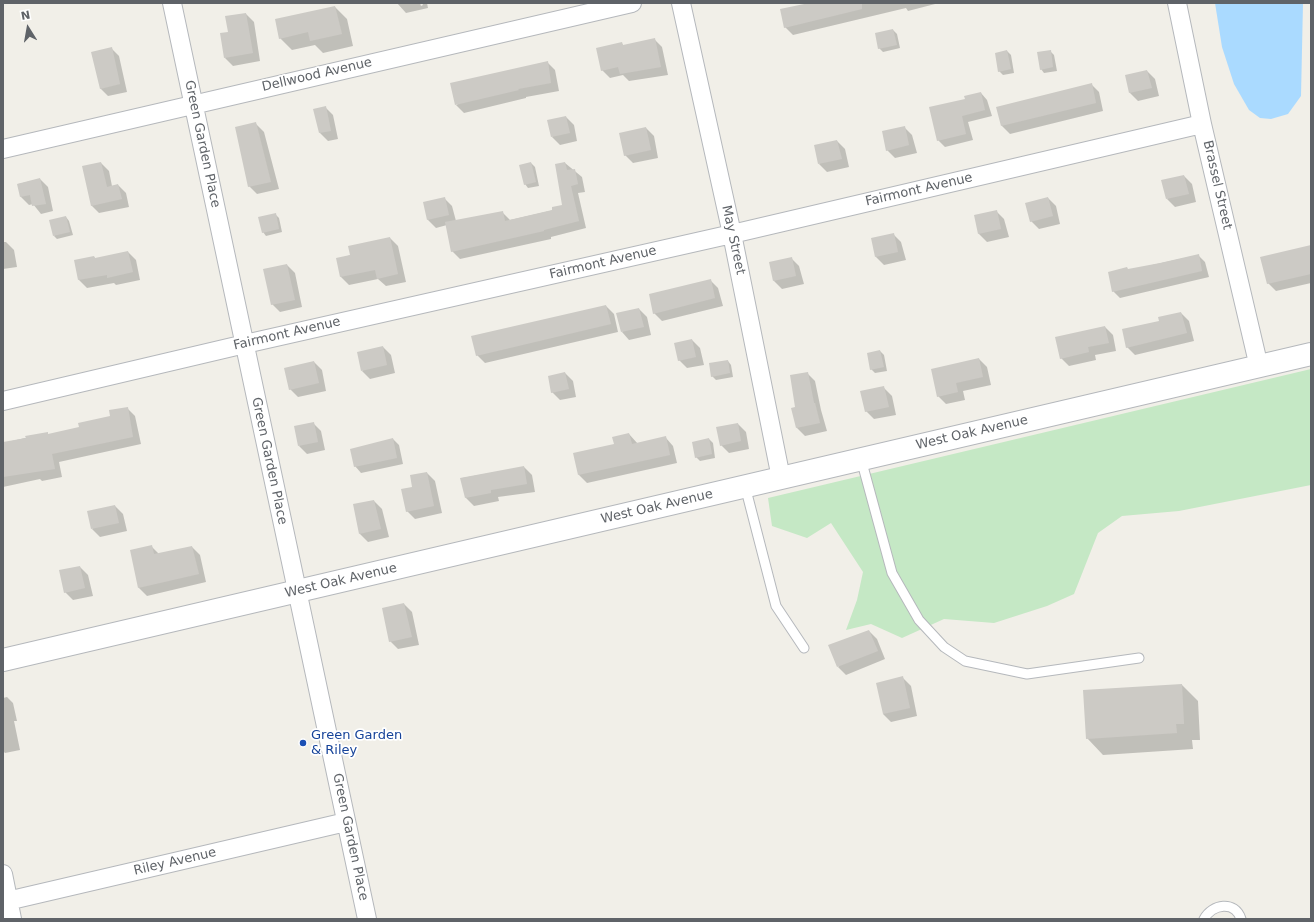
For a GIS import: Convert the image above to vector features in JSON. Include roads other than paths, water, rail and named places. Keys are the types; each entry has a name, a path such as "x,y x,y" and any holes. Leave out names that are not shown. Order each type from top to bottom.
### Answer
{"street":[{"name":"Green Garden Place","path":"172,3 367,919"},
{"name":"Dellwood Avenue","path":"3,149 194,103 632,3"},
{"name":"May Street","path":"681,3 732,234 781,478"},
{"name":"Brassel Street","path":"1177,3 1202,124 1259,366"},
{"name":"Fairmont Avenue","path":"3,401 245,344 732,234 1202,124"},
{"name":"West Oak Avenue","path":"3,660 1311,354"},
{"name":"Riley Avenue","path":"6,902 346,822"},
{"path":"3,874 6,902 12,919"}],"lane":[{"path":"861,459 892,573 919,620 944,648 965,661 1027,674 1139,658"},
{"path":"745,486 776,606 804,648"},
{"path":"1204,919 1216,907 1225,905 1234,908 1241,919"}],"water":[{"path":"1215,3 1303,3 1301,96 1288,114 1271,119 1260,118 1249,110 1234,84 1222,47"}],"place":[{"name":"Green Garden & Riley","path":"303,743"}]}
